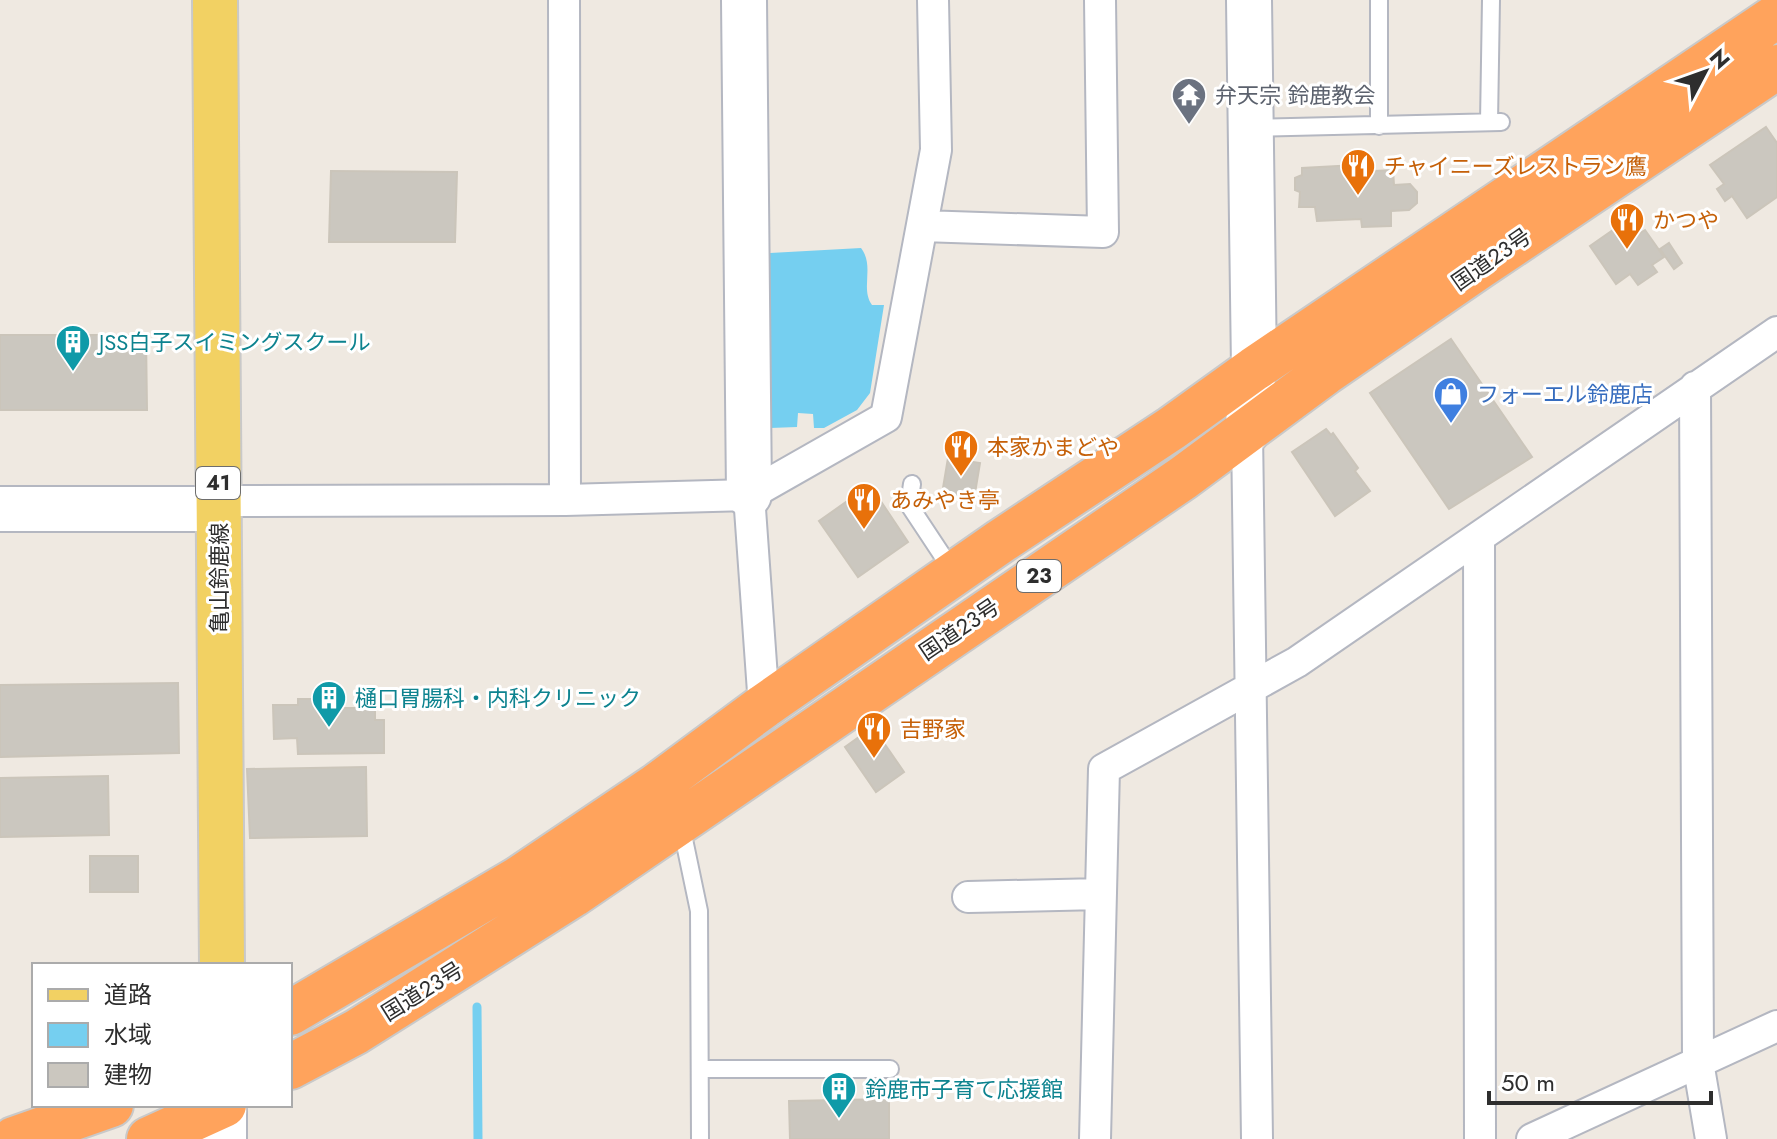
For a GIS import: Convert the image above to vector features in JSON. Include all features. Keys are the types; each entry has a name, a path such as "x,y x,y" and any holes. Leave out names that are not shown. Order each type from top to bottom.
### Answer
{"highway":[{"name":"国道23号","path":"292,1012 518,879 656,786 764,706 954,574 1777,16"},
{"name":"国道23号","path":"292,1066 356,1032 497,944 1183,478 1325,373 1516,241 1777,67"},
{"path":"14,1139 105,1107"},
{"path":"149,1139 220,1107"}],"main road":[{"name":"亀山鈴鹿線","path":"215,0 222,963"}],"street":[{"path":"564,0 565,500"},
{"path":"744,0 749,495 764,706"},
{"path":"0,509 749,495 886,417 936,150 933,0"},
{"path":"922,226 1103,232 1100,0"},
{"path":"1249,0 1254,369 1247,432 1257,1139"},
{"path":"1095,1139 1104,769 1297,662 1777,332"},
{"path":"1695,387 1698,1062 1711,1139"},
{"path":"1479,537 1480,1139"},
{"path":"968,897 1101,894"},
{"path":"1532,1139 1777,1026"},
{"path":"224,1107 224,1139"}],"lane":[{"path":"1379,0 1379,126"},
{"path":"1250,129 1495,122 1491,0"},
{"path":"912,484 909,505 954,574"},
{"path":"680,820 699,911 700,1139"},
{"path":"700,1069 890,1069"}],"water":[{"path":"861,248 867,262 869,299 872,305 884,305 870,393 857,410 824,428 814,428 813,414 798,413 797,427 770,428 770,253"}],"building":[{"path":"1766,127 1777,143 1777,197 1747,218 1732,196 1725,201 1717,189 1724,184 1710,165"},
{"name":"チャイニーズレストラン鷹","path":"1374,164 1374,171 1393,170 1394,185 1410,184 1417,192 1417,203 1409,210 1391,211 1391,226 1362,227 1361,219 1317,221 1315,207 1299,207 1300,192 1295,190 1295,178 1302,175 1302,168"},
{"path":"331,171 457,172 455,242 329,242"},
{"name":"かつや","path":"1626,221 1640,233 1645,230 1664,257 1652,265 1657,272 1638,285 1630,274 1616,284 1590,246"},
{"path":"1669,243 1682,263 1674,269 1660,249"},
{"name":"JSS白子スイミングスクール","path":"0,335 146,335 147,410 0,410"},
{"name":"フォーエル鈴鹿店","path":"1451,339 1532,457 1449,509 1370,393"},
{"path":"1326,429 1331,435 1333,433 1358,468 1355,471 1370,491 1335,516 1292,452"},
{"name":"本家かまどや","path":"948,458 980,463 974,499 942,494"},
{"name":"あみやき亭","path":"870,485 908,542 858,577 819,521"},
{"path":"178,683 179,753 0,757 0,685"},
{"name":"樋口胃腸科・内科クリニック","path":"298,699 319,699 319,717 331,717 331,708 375,708 375,720 384,720 384,753 298,754 297,738 274,739 273,705 298,705"},
{"name":"吉野家","path":"873,727 904,772 876,792 845,747"},
{"path":"366,767 367,836 250,838 247,769"},
{"path":"108,776 109,835 0,837 0,778"},
{"path":"90,856 138,856 138,892 90,892"},
{"name":"鈴鹿市子育て応援館","path":"889,1099 889,1139 790,1139 789,1101"}],"waterway":[{"path":"477,1007 478,1139"}],"place":[{"name":"弁天宗 鈴鹿教会","path":"1189,126"},
{"name":"チャイニーズレストラン鷹","path":"1358,197"},
{"name":"かつや","path":"1627,251"},
{"name":"JSS白子スイミングスクール","path":"73,373"},
{"name":"フォーエル鈴鹿店","path":"1451,425"},
{"name":"本家かまどや","path":"961,478"},
{"name":"あみやき亭","path":"864,531"},
{"name":"樋口胃腸科・内科クリニック","path":"329,729"},
{"name":"吉野家","path":"874,760"},
{"name":"鈴鹿市子育て応援館","path":"839,1120"}]}
